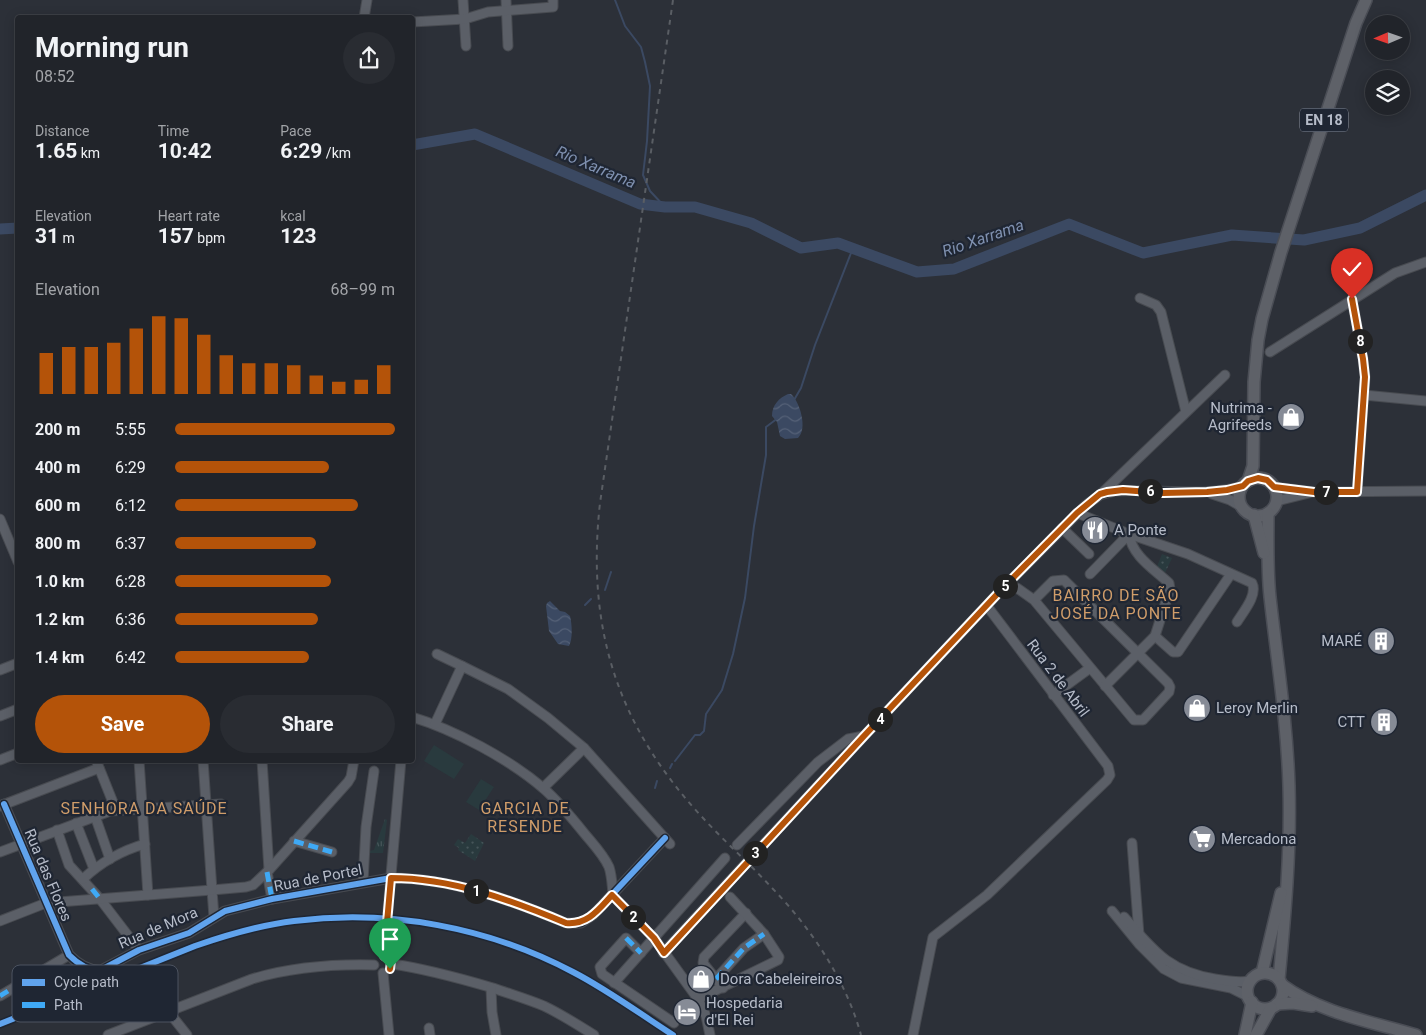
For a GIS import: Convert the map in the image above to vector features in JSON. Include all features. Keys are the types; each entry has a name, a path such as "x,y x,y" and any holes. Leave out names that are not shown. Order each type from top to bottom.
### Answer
{"main road":[{"name":"EN 18","path":"1356,23 1361,0"},
{"name":"EN 18","path":"1254,420 1254,382 1258,340 1270,289 1356,23 1366,0"},
{"path":"1254,420 1263,478"},
{"path":"1246,483 1263,478 1274,487 1277,502 1268,513 1264,515 1249,514 1242,507 1239,496 1253,466 1254,420"},
{"path":"1256,1035 1282,995 1280,982 1288,858 1289,785 1285,721 1268,569 1268,513"},
{"path":"1254,515 1268,569"},
{"path":"1262,973 1288,858"},
{"path":"1245,1035 1250,1000 1247,992 1250,981 1254,976 1262,973 1270,973 1296,995 1330,1009 1416,1035"},
{"path":"1250,1000 1260,1008 1293,1003 1330,1009"}],"street":[{"path":"364,15 367,0"},
{"path":"463,0 466,46"},
{"path":"415,22 464,19 506,5 553,3"},
{"path":"506,5 508,46"},
{"path":"1270,352 1395,273 1426,262"},
{"path":"1140,298 1156,305 1161,312 1186,412"},
{"path":"1352,299 1363,359 1364,395 1357,492"},
{"path":"664,953 1002,589 1077,513 1100,494 1224,375"},
{"path":"1364,395 1426,401"},
{"path":"1100,494 1123,490 1163,493 1207,492 1227,490 1246,483"},
{"path":"1274,487 1314,492 1426,491"},
{"path":"1207,492 1230,500 1242,507"},
{"path":"1277,502 1314,492"},
{"path":"1077,513 1129,534 1188,554 1248,581 1253,586 1252,597 1237,622"},
{"path":"1,526 15,556"},
{"path":"1062,528 1089,554"},
{"path":"1090,574 1129,534"},
{"path":"1105,686 1155,636 1170,586 1139,556 1132,545 1129,534"},
{"path":"1017,574 1017,588"},
{"path":"1155,636 1173,652 1178,652 1231,574"},
{"path":"1002,589 1017,588 1034,600 1134,720 1143,720 1169,692 1170,687 1168,683 1064,580 1054,581 1034,600"},
{"name":"Rua 2 de Abril","path":"913,1035 933,937 987,895 1110,775 1108,766 987,606"},
{"path":"437,654 508,689 548,718 584,748 543,788"},
{"path":"0,670 15,664"},
{"path":"435,724 462,666"},
{"path":"1054,694 1090,668"},
{"path":"0,716 15,710"},
{"path":"415,718 435,724 503,760 543,788 577,824 605,860 611,874 612,894 654,938 698,999 706,1016 710,1035"},
{"path":"736,845 818,762 848,739 864,736"},
{"name":"Rua de Portel","path":"214,917 225,911 272,899 363,882 404,878 448,884 482,892 566,923 573,924 587,920 667,841 584,748"},
{"path":"0,760 15,754"},
{"path":"140,763 148,895"},
{"path":"203,763 214,917"},
{"path":"262,763 268,871 272,899"},
{"path":"0,921 46,903 249,887 268,871 348,782 353,763"},
{"path":"384,956 401,763"},
{"path":"2,805 97,764 116,810"},
{"name":"Rua de Portel","path":"363,882 366,827 374,771"},
{"path":"0,852 95,816 116,810 221,804"},
{"name":"Rua das Flores","path":"2,805 69,956"},
{"path":"95,816 110,859"},
{"path":"76,823 94,869"},
{"path":"57,830 69,865 92,889 140,950"},
{"path":"294,841 332,852"},
{"path":"1132,843 1139,944"},
{"path":"83,879 110,859 136,846 145,844"},
{"path":"614,983 725,858"},
{"path":"698,999 778,960 779,955 764,934 730,897"},
{"path":"1250,981 1232,982 1180,970 1169,964 1152,949 1114,910 1139,944 1164,968 1181,978 1231,988 1250,1000"},
{"path":"722,988 703,963 704,957 746,913"},
{"name":"Rua de Mora","path":"111,965 140,950 189,933 206,924 214,917"},
{"path":"716,979 744,948 764,934"},
{"path":"641,952 626,938 600,967 602,974 674,1023"},
{"path":"53,965 69,956"},
{"name":"Rua de Mora","path":"69,956 79,965"},
{"path":"374,965 377,958 384,956 389,958 392,964"},
{"path":"383,973 388,971 392,964"},
{"path":"392,964 423,968 458,977 543,1006 571,1020 594,1035"},
{"path":"374,965 378,971 383,973"},
{"path":"178,1008 252,979 270,974 320,966 374,965"},
{"path":"383,973 389,1035"},
{"path":"491,988 496,1035"},
{"path":"0,996 12,989"},
{"path":"108,1035 142,1022"},
{"path":"176,1022 187,1035"}],"green space":[{"path":"1162,554 1172,558 1165,573 1156,569"},
{"path":"434,745 464,764 454,779 424,761"},
{"path":"481,779 494,787 479,810 466,802"},
{"path":"385,819 387,820 383,853 369,853 369,851 374,850"},
{"path":"471,834 484,843 475,861 458,850 459,848 454,845 458,839 465,843"}],"water":[{"path":"791,394 794,398 802,416 801,434 798,438 785,439 780,436 777,422 772,416 773,408 777,402"},
{"path":"550,601 560,611 570,616 572,631 569,646 558,644 549,631 546,606"}],"waterway":[{"path":"615,0 625,26 641,47 645,62 650,86 643,175 650,191 665,207"},
{"name":"Rio Xarrama","path":"415,144 475,134 640,204 665,207 695,207 751,223 801,248 838,243 917,272 954,269 1069,224 1143,253 1232,235 1304,240 1360,228 1426,195"},
{"name":"Rio Xarrama","path":"0,229 15,228"},
{"path":"794,400 801,388 815,345 851,253 858,250"},
{"path":"675,761 695,735 700,735 704,731 706,714 722,690 733,654 745,598 754,526 766,455 766,427 778,418"},
{"path":"605,590 611,572"},
{"path":"585,605 591,599"},
{"path":"670,768 672,764"},
{"path":"655,788 657,781"}],"railway":[{"path":"673,0 600,503 597,549 598,592 604,633 614,673 629,711 649,748 673,783 703,818 764,879 800,920 837,975 861,1035"}],"marked path":[{"path":"294,841 332,852"},
{"path":"267,872 272,899"},
{"path":"92,889 100,899"},
{"path":"716,979 744,948 764,934"},
{"path":"626,938 641,953"},
{"path":"0,996 8,991"}],"cycle path":[{"path":"663,953 1002,589 1086,505 1100,495 1115,491 1195,492 1227,490 1243,486"},
{"path":"4,804 69,955 82,965"},
{"path":"110,965 139,950 189,933 225,911 272,899 391,878 413,879 458,886 524,906 566,923 581,923 593,915 665,838"},
{"path":"148,965 231,934 269,925 330,918 402,920 438,925 473,933 541,956 586,979 673,1035"},
{"path":"0,1024 12,1019"}],"place":[{"name":"Nutrima - Agrifeeds","path":"1291,417"},
{"name":"A Ponte","path":"1095,530"},
{"name":"MARÉ","path":"1381,641"},
{"name":"Leroy Merlin","path":"1197,708"},
{"name":"CTT","path":"1384,722"},
{"name":"Mercadona","path":"1202,839"},
{"name":"Dora Cabeleireiros","path":"701,979"},
{"name":"Hospedaria d'El Rei","path":"687,1012"}],"district":[{"name":"BAIRRO DE SÃO JOSÉ DA PONTE","path":"1116,604"},
{"name":"SENHORA DA SAÚDE","path":"144,808"},
{"name":"GARCIA DE RESENDE","path":"525,817"}],"route":[{"path":"390,969 391,961 387,956 384,956 391,878 448,884 482,892 573,924 587,920 612,895 654,938 664,953 1002,589 1077,513 1100,494 1114,490 1140,490 1163,493 1227,490 1243,486 1248,481 1258,478 1267,480 1274,487 1314,492 1357,492 1365,377 1352,299"}]}
